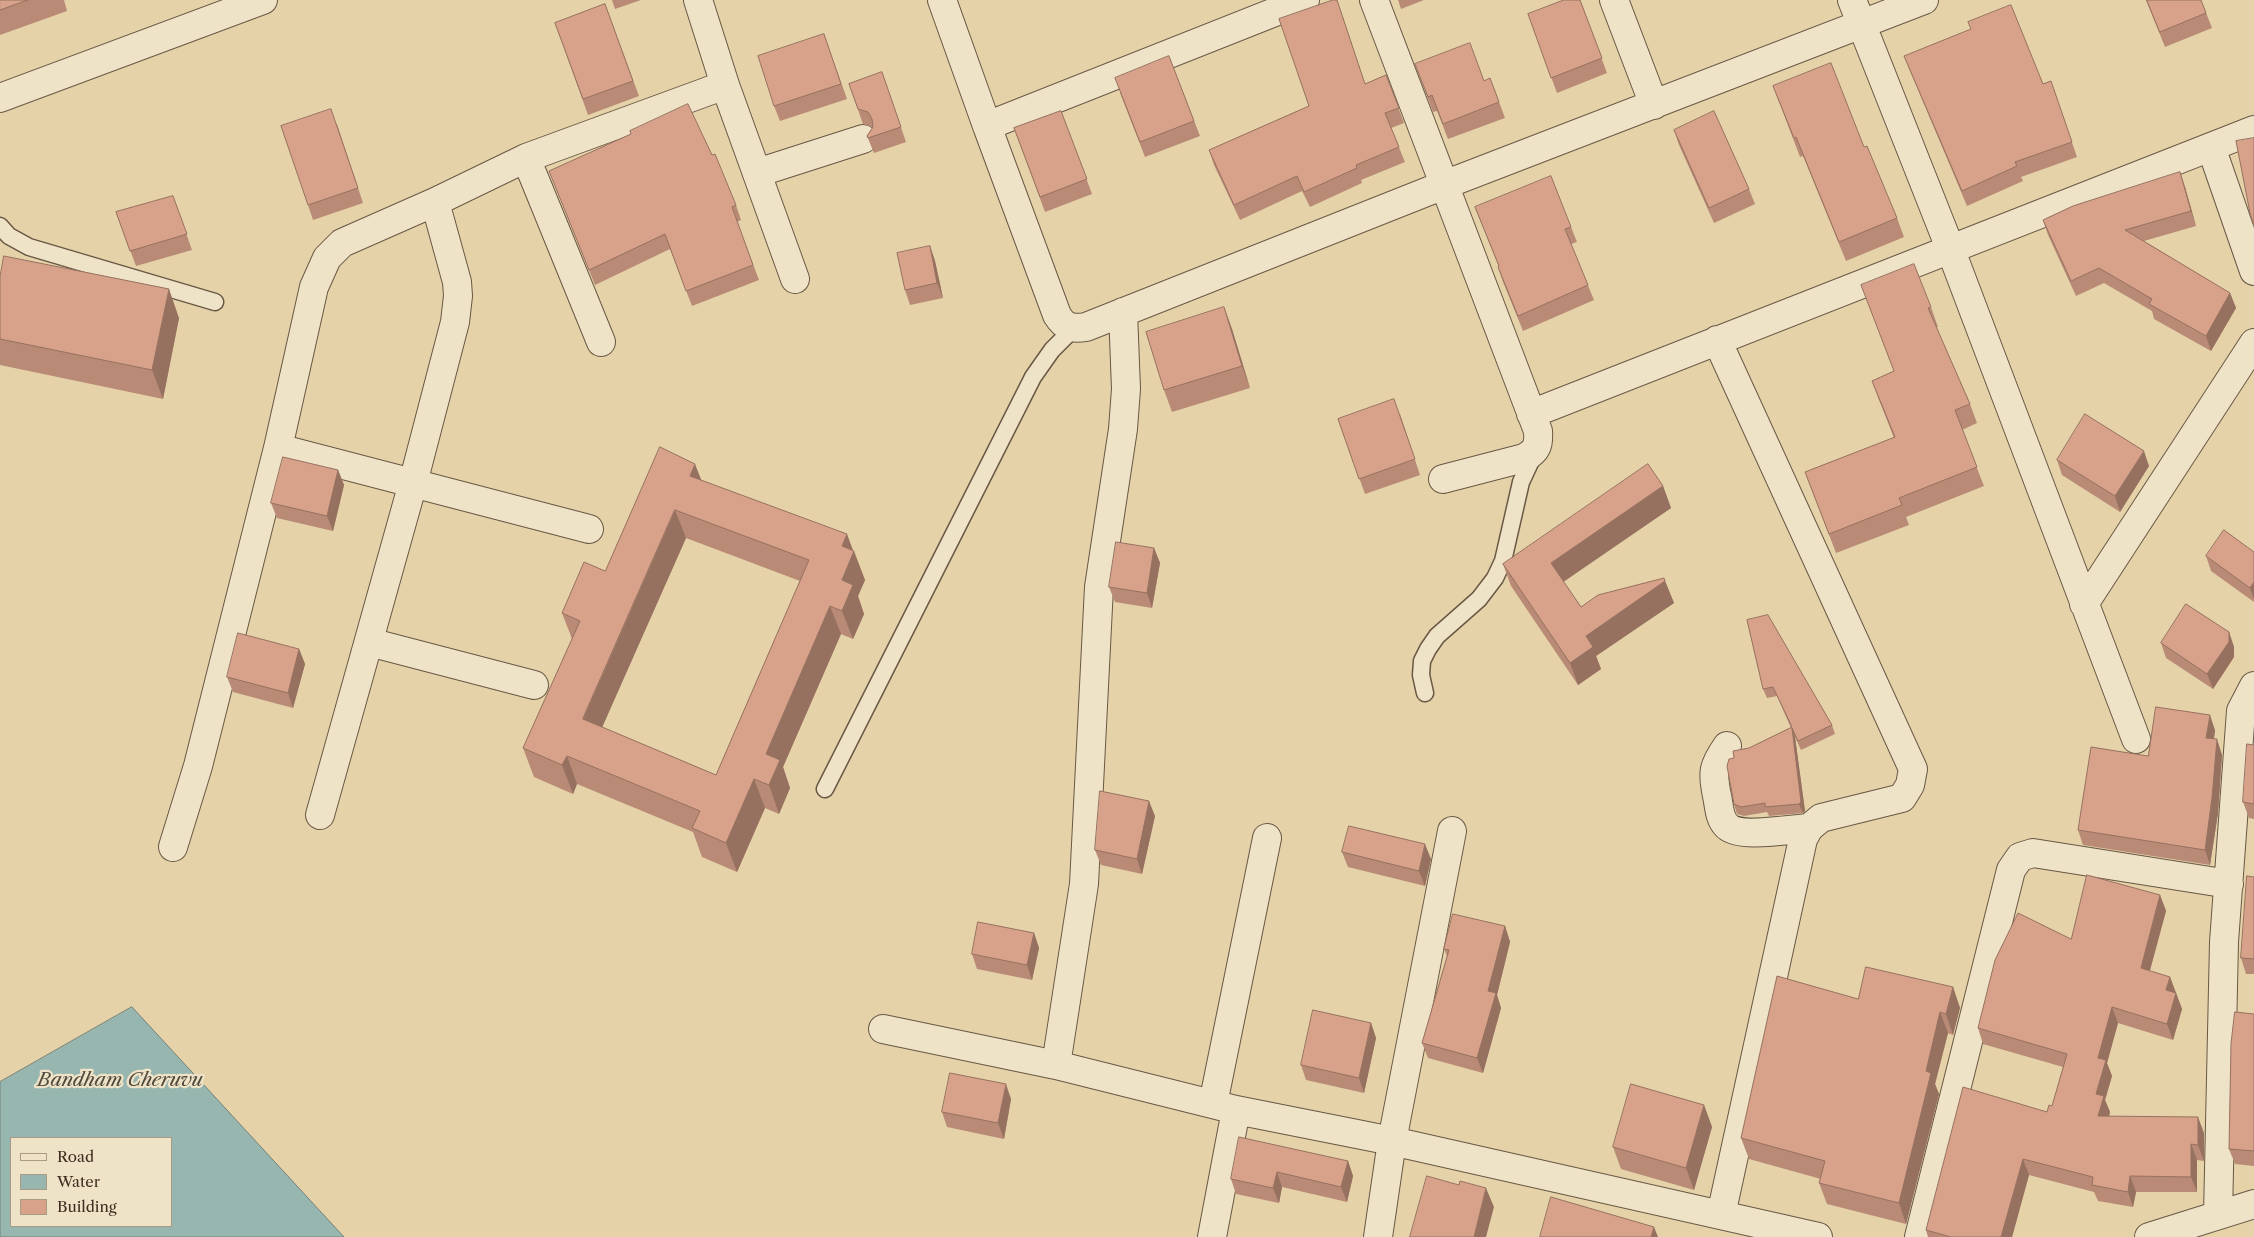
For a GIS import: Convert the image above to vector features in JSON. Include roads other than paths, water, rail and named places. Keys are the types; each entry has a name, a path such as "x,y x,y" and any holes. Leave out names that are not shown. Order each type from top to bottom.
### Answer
{"street":[{"path":"0,98 263,0"},
{"path":"698,0 725,85 795,279"},
{"path":"942,0 1057,316 1063,324 1073,329 1086,327 1444,185 1654,105 1856,12 1924,0"},
{"path":"987,126 1305,0"},
{"path":"1374,0 1538,431 1539,442 1534,452 1524,458 1443,480"},
{"path":"1614,0 1654,105"},
{"path":"1856,12 1950,248 2136,739"},
{"path":"173,847 198,766 278,448 314,287 327,258 342,243 435,202 526,158 725,85"},
{"path":"1531,414 2254,130"},
{"path":"757,173 863,139"},
{"path":"2211,147 2254,271"},
{"path":"526,158 601,342"},
{"path":"320,815 413,483 455,322 458,296 456,282 435,202"},
{"path":"1056,1065 1084,884 1099,587 1123,429 1126,389 1123,312"},
{"path":"1717,340 1913,769 1910,785 1902,798 1821,818 1809,828 1800,852 1721,1215"},
{"path":"2084,604 2254,343"},
{"path":"278,448 589,529"},
{"path":"369,642 534,685"},
{"path":"2218,1215 2224,942 2241,711 2254,686"},
{"path":"1727,746 1716,762 1713,771 1721,815 1725,825 1734,831 1747,832 1809,828"},
{"path":"1378,1237 1392,1140 1452,831"},
{"path":"1212,1237 1225,1107 1267,838"},
{"path":"1919,1237 2011,870 2020,857 2033,853 2229,884"},
{"path":"883,1029 1056,1065 1225,1107 1392,1140 1814,1237"},
{"path":"2149,1237 2254,1204"}],"lane":[{"path":"0,226 9,236 29,247 215,302"},
{"path":"825,789 1033,377 1052,350 1073,329"},
{"path":"1425,693 1421,675 1422,661 1428,649 1437,636 1479,599 1495,578 1503,561 1521,482 1534,452"}],"water":[{"name":"Bandham Cheruvu","path":"132,1007 344,1237 0,1237 0,1082"}]}
